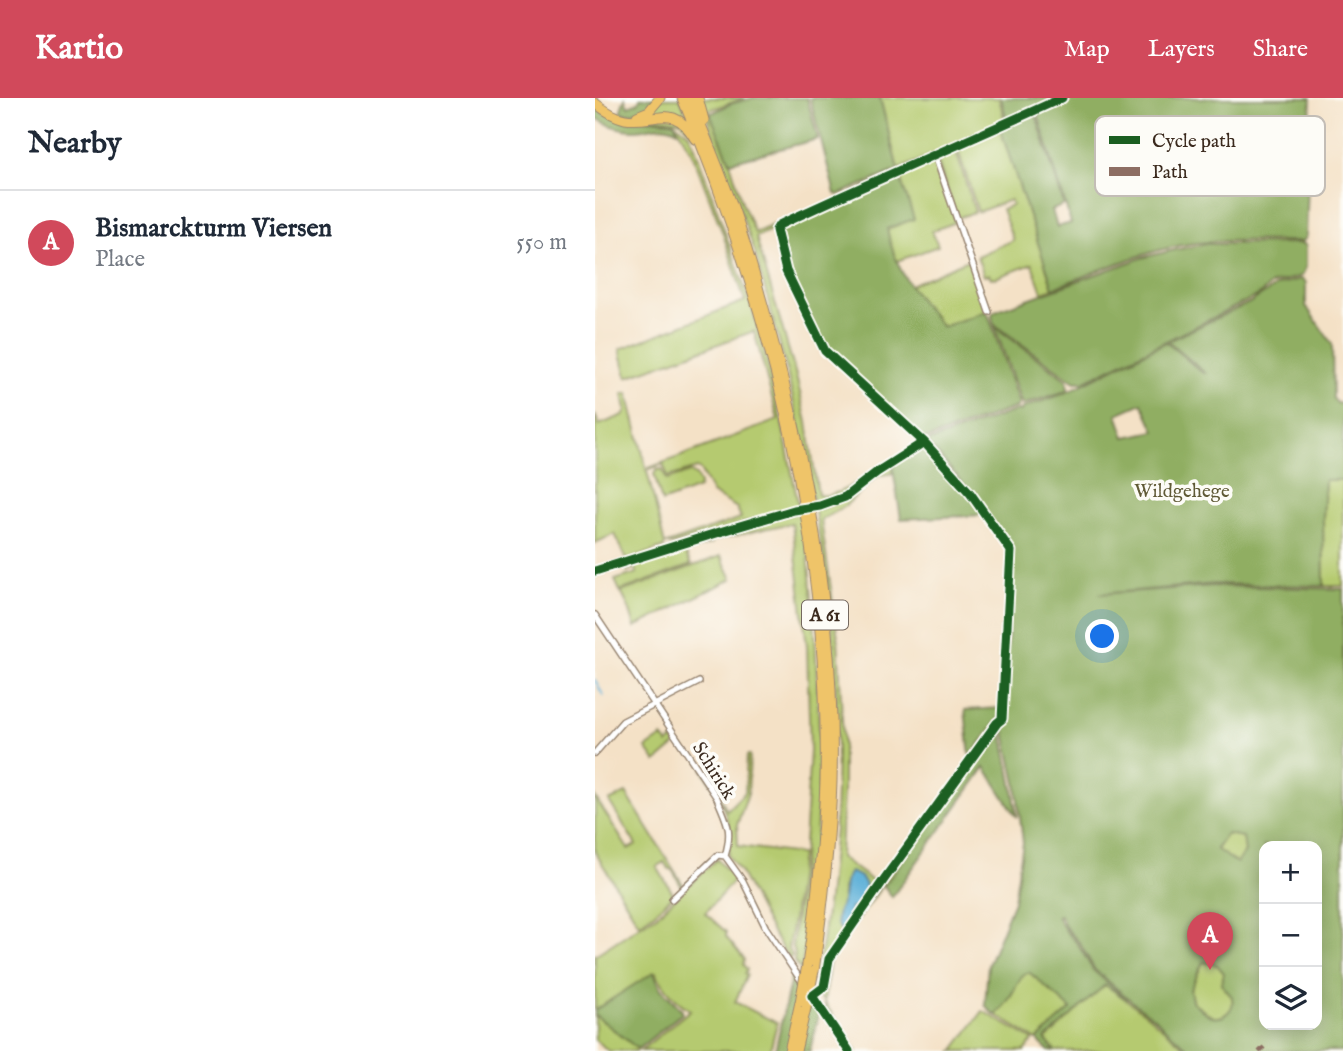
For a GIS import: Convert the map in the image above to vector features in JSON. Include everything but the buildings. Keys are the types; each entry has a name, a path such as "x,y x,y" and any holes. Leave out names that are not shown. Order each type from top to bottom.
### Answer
{"highway":[{"path":"595,98 617,114 634,116 649,111 660,98"},
{"name":"A 61","path":"682,98 714,177 745,267 776,375 798,478 816,593 822,668 825,781 810,968"},
{"name":"A 61","path":"690,98 716,162 752,267 779,360 801,455 820,569 829,667 832,781 827,864 796,1051"},
{"path":"698,98 716,162"},
{"path":"595,103 624,119 665,116 679,120 690,132 714,177"},
{"name":"A 61","path":"789,1051 803,1005"}],"street":[{"path":"989,312 935,156 1062,98"},
{"name":"Schirick","path":"595,614 717,798 729,832 725,856"},
{"path":"595,753 623,721 699,682"},
{"path":"672,899 719,855 725,856 743,881 775,942 849,1051"}],"green space":[{"path":"625,98 628,106 639,102 640,98 656,98 644,109 631,113 620,112"},
{"path":"661,98 680,98 696,137 681,121 642,116"},
{"path":"702,98 745,98 709,110 755,233 777,223 775,228 756,237 795,372 807,422 818,495 841,491 878,470 844,496 820,505 820,509 841,501 892,463 894,473 877,476 844,507 821,520 838,638 843,739 840,857 878,885 846,931 850,912 844,881 837,923 844,934 827,958 823,986 815,991 835,830 837,754 832,632 825,571 806,459 785,363 755,252"},
{"path":"753,98 807,98 818,139 730,162 710,114 730,104"},
{"path":"810,98 880,98 898,170 835,194"},
{"path":"880,98 999,98 1005,122 898,170"},
{"path":"1001,98 1057,98 1007,121"},
{"path":"1066,98 1311,98 1310,116 1095,116 1095,196 1308,196 1306,238 1303,241 1243,240 1188,244 1129,259 1053,288 1000,128 1035,112 1064,205 1052,210 1057,227 1071,223 1037,111"},
{"path":"595,107 603,113 674,122 678,131 661,126 633,130 618,128 595,117"},
{"path":"674,122 689,134 694,145 753,311 782,423 808,553 815,633 820,752 815,864 801,971 794,961 792,947 803,859 810,751 807,646 792,523 661,552 795,513 795,509 672,545 667,544 741,518 737,508 712,493 697,468 668,477 663,464 649,469 778,420 754,331 627,377 620,349 745,301 692,153"},
{"path":"1000,128 1053,288 1042,292 1032,264 991,278 989,274 984,276 977,256 1013,240 1002,209 1012,205 1010,200 978,212 957,147"},
{"path":"955,148 975,212 957,218 937,159"},
{"path":"934,158 935,160 900,177 914,219 887,229 891,244 901,271 942,327 987,311 1019,404 927,439 826,351 787,270 778,229 869,185"},
{"path":"935,160 956,222 932,231 938,246 897,261 891,250 887,229 913,218 899,177"},
{"path":"1303,243 1306,246 1306,267 1302,276 1272,284 1259,295 1083,382 1070,379 994,324 992,316 993,312 1003,308 1141,258 1174,250 1206,244"},
{"path":"970,259 987,311 942,327 908,286"},
{"name":"Wildgehege","path":"1304,280 1306,306 1332,344 1333,398 1337,403 1343,404 1343,480 1325,480 1324,586 1214,584 1099,594 1214,586 1343,589 1343,1051 1192,1051 1095,970 1060,915 1057,916 1065,930 1077,943 1093,970 1127,1000 1105,985 1045,1039 1055,1051 1049,1051 1037,1040 1071,1009 1030,973 1022,976 996,1015 985,1005 988,965 1014,901 1023,843 1016,783 1003,723 1013,550 971,492 928,444 929,441 1017,410 1021,411 1022,408 1063,394 1166,342 1205,373 1168,341 1249,303 1278,285","holes":["1142,403 1155,431 1125,437 1117,414","1227,834 1243,837 1245,852 1237,863 1216,849","1203,962 1217,965 1224,973 1221,984 1232,997 1232,1004 1229,1011 1222,1016 1213,1017 1192,1001 1190,990"]},
{"path":"995,327 1067,380 1068,389 1022,405"},
{"path":"628,393 665,545 627,560 615,534 595,543 595,414 599,425 624,415 626,410 623,394"},
{"path":"922,444 969,494 984,515 901,519 892,463"},
{"path":"662,469 667,480 690,472 696,475 699,488 662,502 654,474"},
{"path":"1325,479 1343,480 1343,586 1324,586"},
{"path":"713,543 685,552 691,565 620,591 615,580 637,573 635,568 627,571 625,563"},
{"path":"721,556 732,579 635,627 621,592"},
{"path":"1001,708 999,718 970,757 965,710"},
{"path":"1000,723 1001,725 830,959 882,883"},
{"path":"1001,725 1017,817 985,767 892,897 884,886"},
{"path":"662,737 668,744 674,739 677,744 656,762 646,748"},
{"path":"747,755 750,755 748,793 737,825 738,846 801,854 788,949 792,955 789,959 771,931 740,871 728,856 731,832 721,801 702,768 727,810 745,792"},
{"path":"626,793 684,886 682,887 664,862 657,867 674,895 639,924 595,852 595,797 628,849 636,845 609,801"},
{"path":"1226,834 1244,837 1245,852 1237,863 1216,850"},
{"path":"717,859 735,879 705,913 726,932 726,937 744,959 747,975 735,1002 777,1023 770,1051 640,1051 690,1010 670,994 656,972 595,1010 595,955 658,914"},
{"path":"830,959 824,1002 817,994 825,987"},
{"path":"1203,962 1219,966 1230,988 1233,1005 1224,1016 1214,1017 1192,1001 1190,990"},
{"path":"654,972 661,989 682,1013 638,1049 595,1015 595,1010"},
{"path":"1026,973 1030,973 1072,1009 1037,1040 996,1015"},
{"path":"792,974 819,1013 810,1051 775,1051"},
{"path":"1105,984 1189,1051 1055,1051 1045,1040"},
{"path":"824,1002 856,1051 852,1051 825,1009"},
{"path":"983,1011 1033,1040 1025,1051 953,1051"},
{"path":"595,1015 637,1048 636,1051 609,1051 595,1040"}],"water":[{"path":"850,872 862,879 866,886 864,896 857,907 851,908 844,934 838,925 837,917"}],"waterway":[{"path":"595,680 603,695"}],"marked path":[{"path":"1260,1048 1263,1051"}],"cycle path":[{"path":"849,1051 812,996 824,987 829,959 1002,719 1011,551 970,493 924,442 825,351 786,271 776,230 779,225 1062,98"},
{"path":"595,571 845,497 877,472 924,442"}],"place":[{"name":"Bismarckturm Viersen","path":"1210,970"}]}
